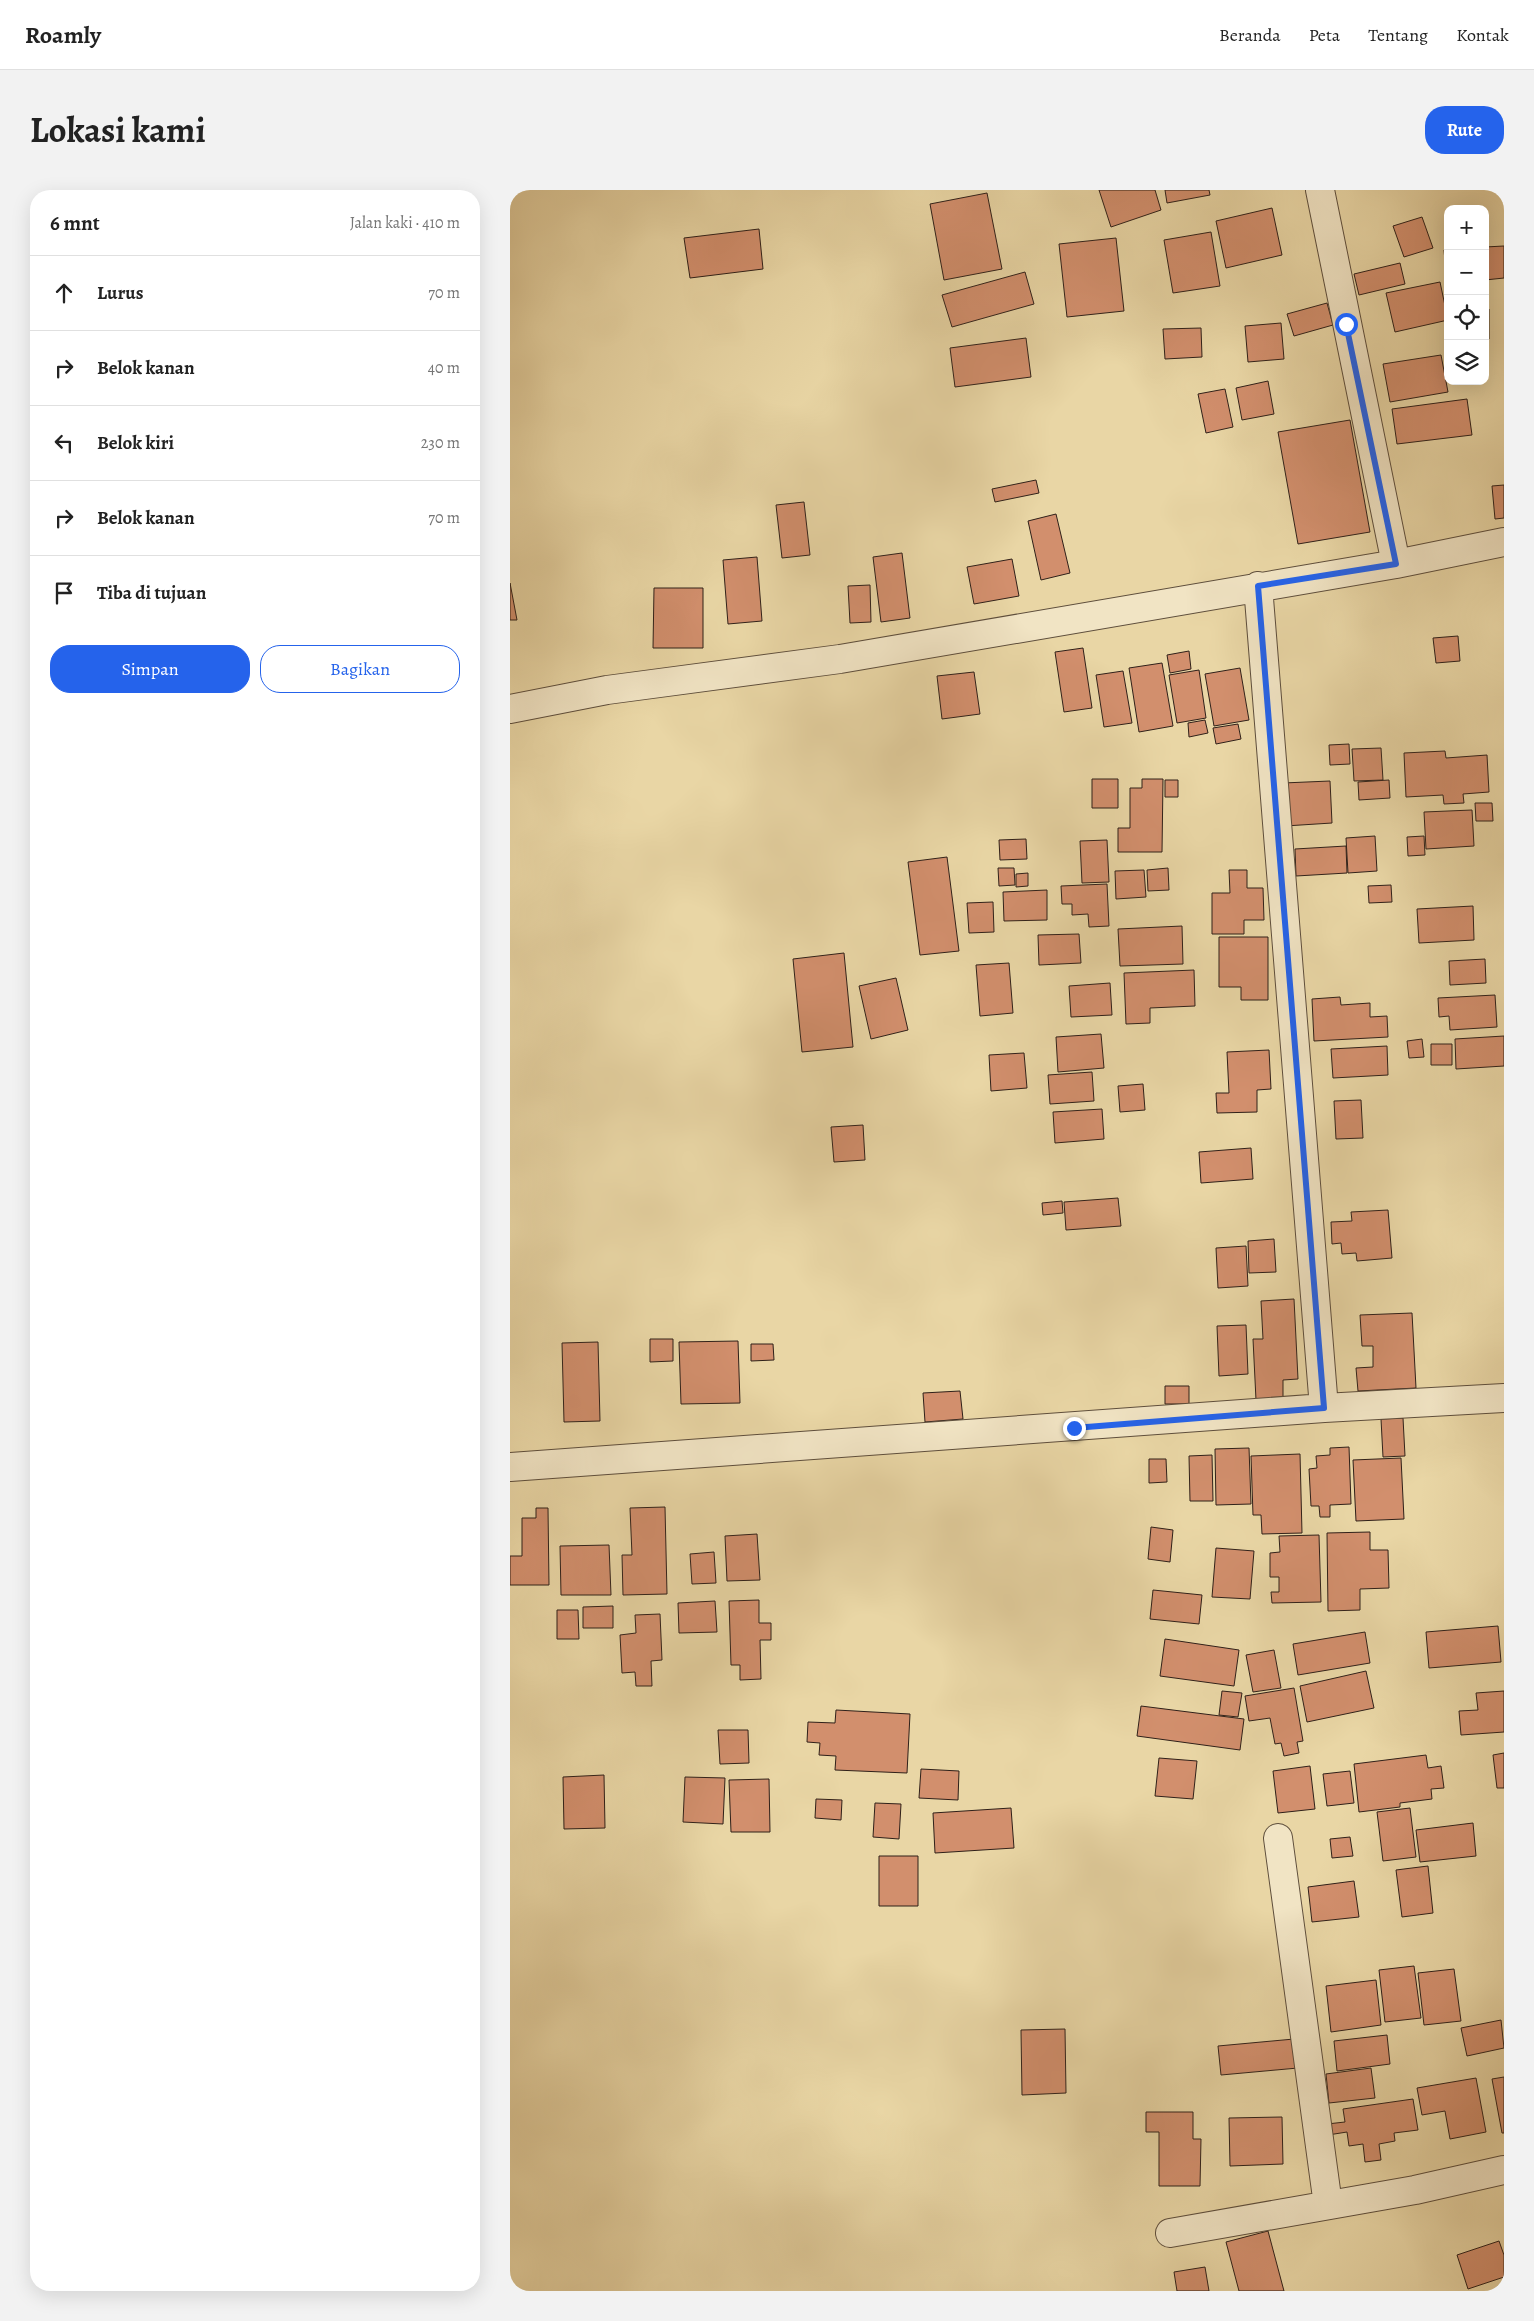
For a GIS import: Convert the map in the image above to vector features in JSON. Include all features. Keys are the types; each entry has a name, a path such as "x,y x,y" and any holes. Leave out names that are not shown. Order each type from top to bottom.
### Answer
{"street":[{"path":"1320,190 1396,564"},
{"path":"510,709 607,690 840,659 1258,586 1396,564 1504,542"},
{"path":"1258,586 1324,1408"},
{"path":"510,1467 1324,1408 1504,1398"},
{"path":"1278,1838 1328,2205"},
{"path":"1170,2233 1415,2190 1504,2170"}],"building":[{"path":"1099,190 1155,190 1161,210 1111,227"},
{"path":"1165,190 1209,190 1210,195 1167,203"},
{"path":"987,193 1002,269 944,280 930,204"},
{"path":"1272,208 1282,255 1226,268 1216,221"},
{"path":"1422,217 1433,248 1404,257 1393,226"},
{"path":"759,229 763,269 690,278 684,238"},
{"path":"1211,232 1220,286 1173,293 1164,240"},
{"path":"1116,238 1124,311 1067,317 1059,244"},
{"path":"1504,246 1504,278 1489,280 1489,247"},
{"path":"1400,263 1405,284 1359,295 1354,274"},
{"path":"1025,272 1034,304 952,327 942,295"},
{"path":"1440,282 1444,301 1444,321 1395,332 1386,293"},
{"path":"1327,303 1333,325 1294,336 1287,314"},
{"path":"1281,323 1284,359 1248,362 1245,326"},
{"path":"1201,328 1202,357 1165,359 1163,329"},
{"path":"1026,338 1031,377 955,387 950,348"},
{"path":"1441,355 1444,385 1447,385 1448,392 1390,402 1383,364"},
{"path":"1268,381 1274,414 1242,420 1236,388"},
{"path":"1225,389 1233,427 1206,433 1198,394"},
{"path":"1467,399 1472,435 1397,444 1392,409"},
{"path":"1350,420 1370,532 1298,544 1278,432"},
{"path":"1036,480 1039,493 995,502 992,489"},
{"path":"1504,485 1504,518 1495,519 1492,486"},
{"path":"804,502 810,555 782,558 776,505"},
{"path":"1056,514 1070,573 1041,580 1028,521"},
{"path":"902,553 910,618 881,622 873,557"},
{"path":"757,557 762,621 728,624 723,560"},
{"path":"1012,559 1019,596 974,604 967,567"},
{"path":"510,583 517,620 510,620"},
{"path":"870,585 871,622 850,623 848,586"},
{"path":"654,588 703,588 703,648 653,648"},
{"path":"1458,636 1460,661 1436,663 1433,638"},
{"path":"1083,648 1092,708 1064,712 1055,652"},
{"path":"1189,651 1191,669 1170,673 1167,655"},
{"path":"1162,663 1173,726 1139,732 1129,668"},
{"path":"1240,668 1249,720 1214,726 1205,674"},
{"path":"1199,670 1206,718 1177,723 1169,675"},
{"path":"1123,671 1132,723 1104,727 1096,675"},
{"path":"974,672 980,714 942,719 937,676"},
{"path":"1205,720 1208,733 1189,737 1188,723"},
{"path":"1238,724 1241,739 1216,744 1213,728"},
{"path":"1349,744 1350,764 1330,765 1329,745"},
{"path":"1381,748 1383,780 1354,781 1352,749"},
{"path":"1445,751 1446,758 1487,755 1489,792 1463,794 1464,803 1444,804 1443,795 1406,797 1404,753"},
{"path":"1092,779 1118,779 1118,808 1092,808"},
{"path":"1142,779 1163,779 1162,852 1118,852 1118,828 1130,828 1130,788 1142,788"},
{"path":"1165,780 1178,780 1178,797 1165,797"},
{"path":"1389,780 1390,798 1359,800 1358,782"},
{"path":"1330,781 1332,823 1285,826 1283,783"},
{"path":"1475,803 1492,803 1493,821 1476,821"},
{"path":"1472,810 1474,846 1426,849 1424,812"},
{"path":"1375,836 1377,871 1348,873 1346,838"},
{"path":"1424,836 1425,855 1408,856 1407,837"},
{"path":"1026,839 1027,859 1000,860 999,840"},
{"path":"1107,840 1109,882 1082,883 1080,841"},
{"path":"1346,846 1347,873 1296,876 1295,849"},
{"path":"947,857 959,951 920,955 908,862"},
{"path":"998,868 1014,868 1015,885 999,886"},
{"path":"1168,868 1169,890 1148,891 1147,870"},
{"path":"1144,870 1146,897 1116,899 1115,871"},
{"path":"1229,870 1247,870 1247,888 1263,888 1264,920 1244,920 1244,934 1212,934 1212,893 1230,893"},
{"path":"1028,873 1028,886 1016,887 1016,874"},
{"path":"1107,884 1109,926 1089,927 1088,914 1072,915 1072,904 1062,904 1061,886"},
{"path":"1391,885 1392,902 1369,903 1368,886"},
{"path":"1047,890 1047,920 1004,921 1003,892"},
{"path":"993,902 994,932 969,933 967,903"},
{"path":"1473,906 1474,940 1419,943 1417,909"},
{"path":"1182,926 1183,964 1120,966 1118,929"},
{"path":"1079,934 1081,963 1039,965 1038,935"},
{"path":"1219,937 1268,937 1268,1000 1241,1000 1241,987 1219,987"},
{"path":"844,953 853,1047 802,1052 793,959"},
{"path":"1485,959 1486,983 1450,985 1449,961"},
{"path":"1009,963 1013,1013 980,1016 976,965"},
{"path":"1194,970 1195,1006 1150,1008 1150,1023 1126,1024 1124,973"},
{"path":"896,978 908,1030 871,1039 859,986"},
{"path":"1110,983 1112,1015 1071,1017 1069,986"},
{"path":"1495,995 1497,1027 1450,1030 1449,1016 1439,1017 1438,998"},
{"path":"1340,997 1341,1005 1370,1003 1370,1017 1387,1016 1388,1037 1314,1041 1312,999"},
{"path":"1101,1034 1104,1068 1058,1072 1056,1037"},
{"path":"1504,1036 1504,1066 1456,1069 1455,1039"},
{"path":"1422,1039 1424,1057 1409,1058 1407,1041"},
{"path":"1431,1044 1452,1044 1452,1065 1431,1065"},
{"path":"1387,1046 1388,1075 1333,1078 1331,1049"},
{"path":"1269,1050 1271,1089 1257,1090 1257,1112 1217,1113 1216,1093 1229,1093 1227,1052"},
{"path":"1024,1053 1027,1088 991,1091 989,1055"},
{"path":"1092,1072 1094,1101 1050,1104 1048,1075"},
{"path":"1143,1084 1145,1110 1120,1112 1118,1086"},
{"path":"1361,1100 1363,1138 1336,1139 1334,1101"},
{"path":"1102,1109 1104,1139 1055,1143 1053,1112"},
{"path":"863,1125 865,1160 834,1162 831,1127"},
{"path":"1251,1148 1253,1179 1201,1183 1199,1152"},
{"path":"1118,1198 1121,1226 1066,1230 1064,1202"},
{"path":"1062,1201 1063,1213 1043,1215 1042,1203"},
{"path":"1388,1210 1392,1258 1357,1261 1356,1253 1342,1254 1341,1243 1332,1244 1331,1222 1352,1221 1351,1212"},
{"path":"1274,1239 1276,1272 1249,1273 1248,1241"},
{"path":"1246,1246 1248,1286 1218,1288 1216,1248"},
{"path":"1294,1299 1298,1379 1283,1380 1283,1399 1256,1400 1253,1339 1263,1339 1261,1301"},
{"path":"1412,1313 1416,1388 1358,1391 1356,1368 1373,1367 1373,1346 1362,1346 1360,1315"},
{"path":"1246,1325 1248,1374 1219,1376 1217,1326"},
{"path":"650,1339 673,1339 673,1361 650,1362"},
{"path":"738,1341 740,1403 681,1404 679,1342"},
{"path":"598,1342 600,1421 564,1422 562,1343"},
{"path":"751,1344 773,1344 774,1360 751,1361"},
{"path":"1165,1386 1189,1386 1189,1404 1165,1404"},
{"path":"960,1391 963,1419 925,1422 923,1393"},
{"path":"1403,1418 1405,1456 1383,1457 1381,1419"},
{"path":"1349,1447 1351,1504 1330,1505 1330,1517 1320,1517 1319,1506 1311,1506 1309,1469 1317,1468 1316,1456 1330,1455 1330,1448"},
{"path":"1249,1448 1251,1504 1216,1505 1215,1449"},
{"path":"1300,1454 1302,1533 1262,1534 1261,1515 1253,1515 1251,1456"},
{"path":"1212,1455 1213,1501 1190,1501 1189,1456"},
{"path":"1401,1458 1404,1519 1356,1521 1353,1460"},
{"path":"1149,1459 1166,1459 1167,1482 1149,1483"},
{"path":"665,1507 667,1594 623,1595 622,1555 632,1555 630,1508"},
{"path":"536,1508 548,1508 549,1585 510,1585 510,1556 522,1556 522,1518 536,1518"},
{"path":"1151,1527 1173,1530 1170,1562 1148,1559"},
{"path":"1370,1532 1370,1550 1388,1550 1389,1588 1360,1589 1360,1610 1328,1611 1327,1533"},
{"path":"757,1534 760,1580 727,1581 725,1536"},
{"path":"1319,1535 1321,1602 1272,1603 1271,1592 1279,1592 1279,1577 1270,1577 1270,1553 1280,1552 1279,1536"},
{"path":"609,1545 611,1595 561,1595 560,1546"},
{"path":"1216,1548 1254,1551 1250,1599 1212,1597"},
{"path":"714,1552 716,1583 692,1584 690,1554"},
{"path":"1153,1590 1202,1595 1199,1624 1150,1619"},
{"path":"759,1600 759,1623 771,1623 771,1640 760,1640 761,1679 740,1680 740,1665 731,1665 729,1601"},
{"path":"715,1601 717,1632 679,1633 678,1603"},
{"path":"613,1606 613,1628 583,1628 583,1607"},
{"path":"557,1610 578,1610 579,1639 557,1639"},
{"path":"660,1614 662,1660 651,1661 652,1686 636,1686 635,1672 622,1673 620,1635 636,1633 635,1615"},
{"path":"1498,1626 1501,1662 1429,1668 1426,1632"},
{"path":"1365,1632 1370,1663 1298,1675 1293,1644"},
{"path":"1165,1639 1239,1650 1234,1686 1160,1676"},
{"path":"1274,1650 1281,1688 1253,1692 1246,1655"},
{"path":"1366,1671 1374,1708 1307,1722 1300,1686"},
{"path":"1294,1688 1303,1741 1297,1742 1299,1753 1284,1756 1281,1743 1275,1744 1270,1718 1249,1721 1245,1696"},
{"path":"1222,1691 1242,1693 1238,1717 1219,1715"},
{"path":"1504,1691 1504,1732 1461,1735 1459,1711 1478,1710 1476,1693"},
{"path":"1141,1706 1244,1719 1240,1750 1137,1736"},
{"path":"836,1710 910,1714 907,1773 835,1770 836,1756 819,1755 820,1743 807,1742 808,1722 835,1723"},
{"path":"718,1730 748,1730 749,1763 720,1764"},
{"path":"1504,1753 1504,1788 1497,1788 1493,1755"},
{"path":"1426,1755 1428,1768 1441,1766 1444,1788 1431,1789 1432,1799 1400,1803 1400,1807 1359,1812 1354,1764"},
{"path":"1159,1758 1197,1761 1193,1799 1155,1796"},
{"path":"1310,1766 1315,1809 1278,1813 1273,1771"},
{"path":"921,1769 959,1771 958,1800 919,1798"},
{"path":"1350,1771 1354,1803 1327,1806 1323,1774"},
{"path":"604,1775 605,1828 564,1829 563,1777"},
{"path":"685,1777 725,1778 723,1824 683,1822"},
{"path":"769,1779 770,1832 731,1832 729,1780"},
{"path":"816,1799 842,1800 841,1820 815,1818"},
{"path":"875,1803 901,1804 899,1839 873,1837"},
{"path":"1011,1808 1014,1848 935,1853 933,1813"},
{"path":"1410,1808 1416,1857 1383,1861 1377,1812"},
{"path":"1473,1823 1476,1856 1420,1862 1416,1830"},
{"path":"1350,1837 1353,1856 1332,1858 1330,1839"},
{"path":"879,1856 918,1856 918,1906 879,1906"},
{"path":"1428,1866 1433,1913 1402,1917 1396,1870"},
{"path":"1354,1881 1359,1917 1312,1922 1308,1887"},
{"path":"1414,1966 1421,2018 1385,2022 1379,1970"},
{"path":"1454,1969 1461,2021 1424,2025 1418,1973"},
{"path":"1376,1980 1381,2025 1331,2032 1326,1986"},
{"path":"1501,2020 1504,2048 1467,2056 1461,2028"},
{"path":"1065,2029 1066,2093 1022,2095 1021,2030"},
{"path":"1387,2035 1390,2064 1337,2071 1334,2041"},
{"path":"1294,2039 1298,2068 1221,2075 1218,2046"},
{"path":"1371,2068 1375,2098 1329,2103 1326,2074"},
{"path":"1504,2077 1504,2133 1502,2133 1492,2079"},
{"path":"1476,2078 1486,2132 1450,2139 1445,2111 1422,2115 1417,2088"},
{"path":"1413,2099 1418,2130 1394,2133 1395,2141 1379,2144 1381,2160 1365,2162 1363,2144 1349,2146 1347,2132 1328,2135 1327,2124 1345,2122 1343,2109"},
{"path":"1146,2112 1193,2112 1193,2139 1201,2139 1200,2186 1159,2186 1159,2132 1146,2132"},
{"path":"1282,2117 1283,2164 1230,2166 1229,2118"},
{"path":"1268,2231 1284,2291 1239,2291 1226,2242"},
{"path":"1499,2241 1504,2255 1504,2277 1468,2289 1457,2255"},
{"path":"1205,2267 1209,2291 1177,2291 1174,2272"}],"route":[{"path":"1074,1428 1324,1408 1258,586 1396,564 1346,324"}]}
